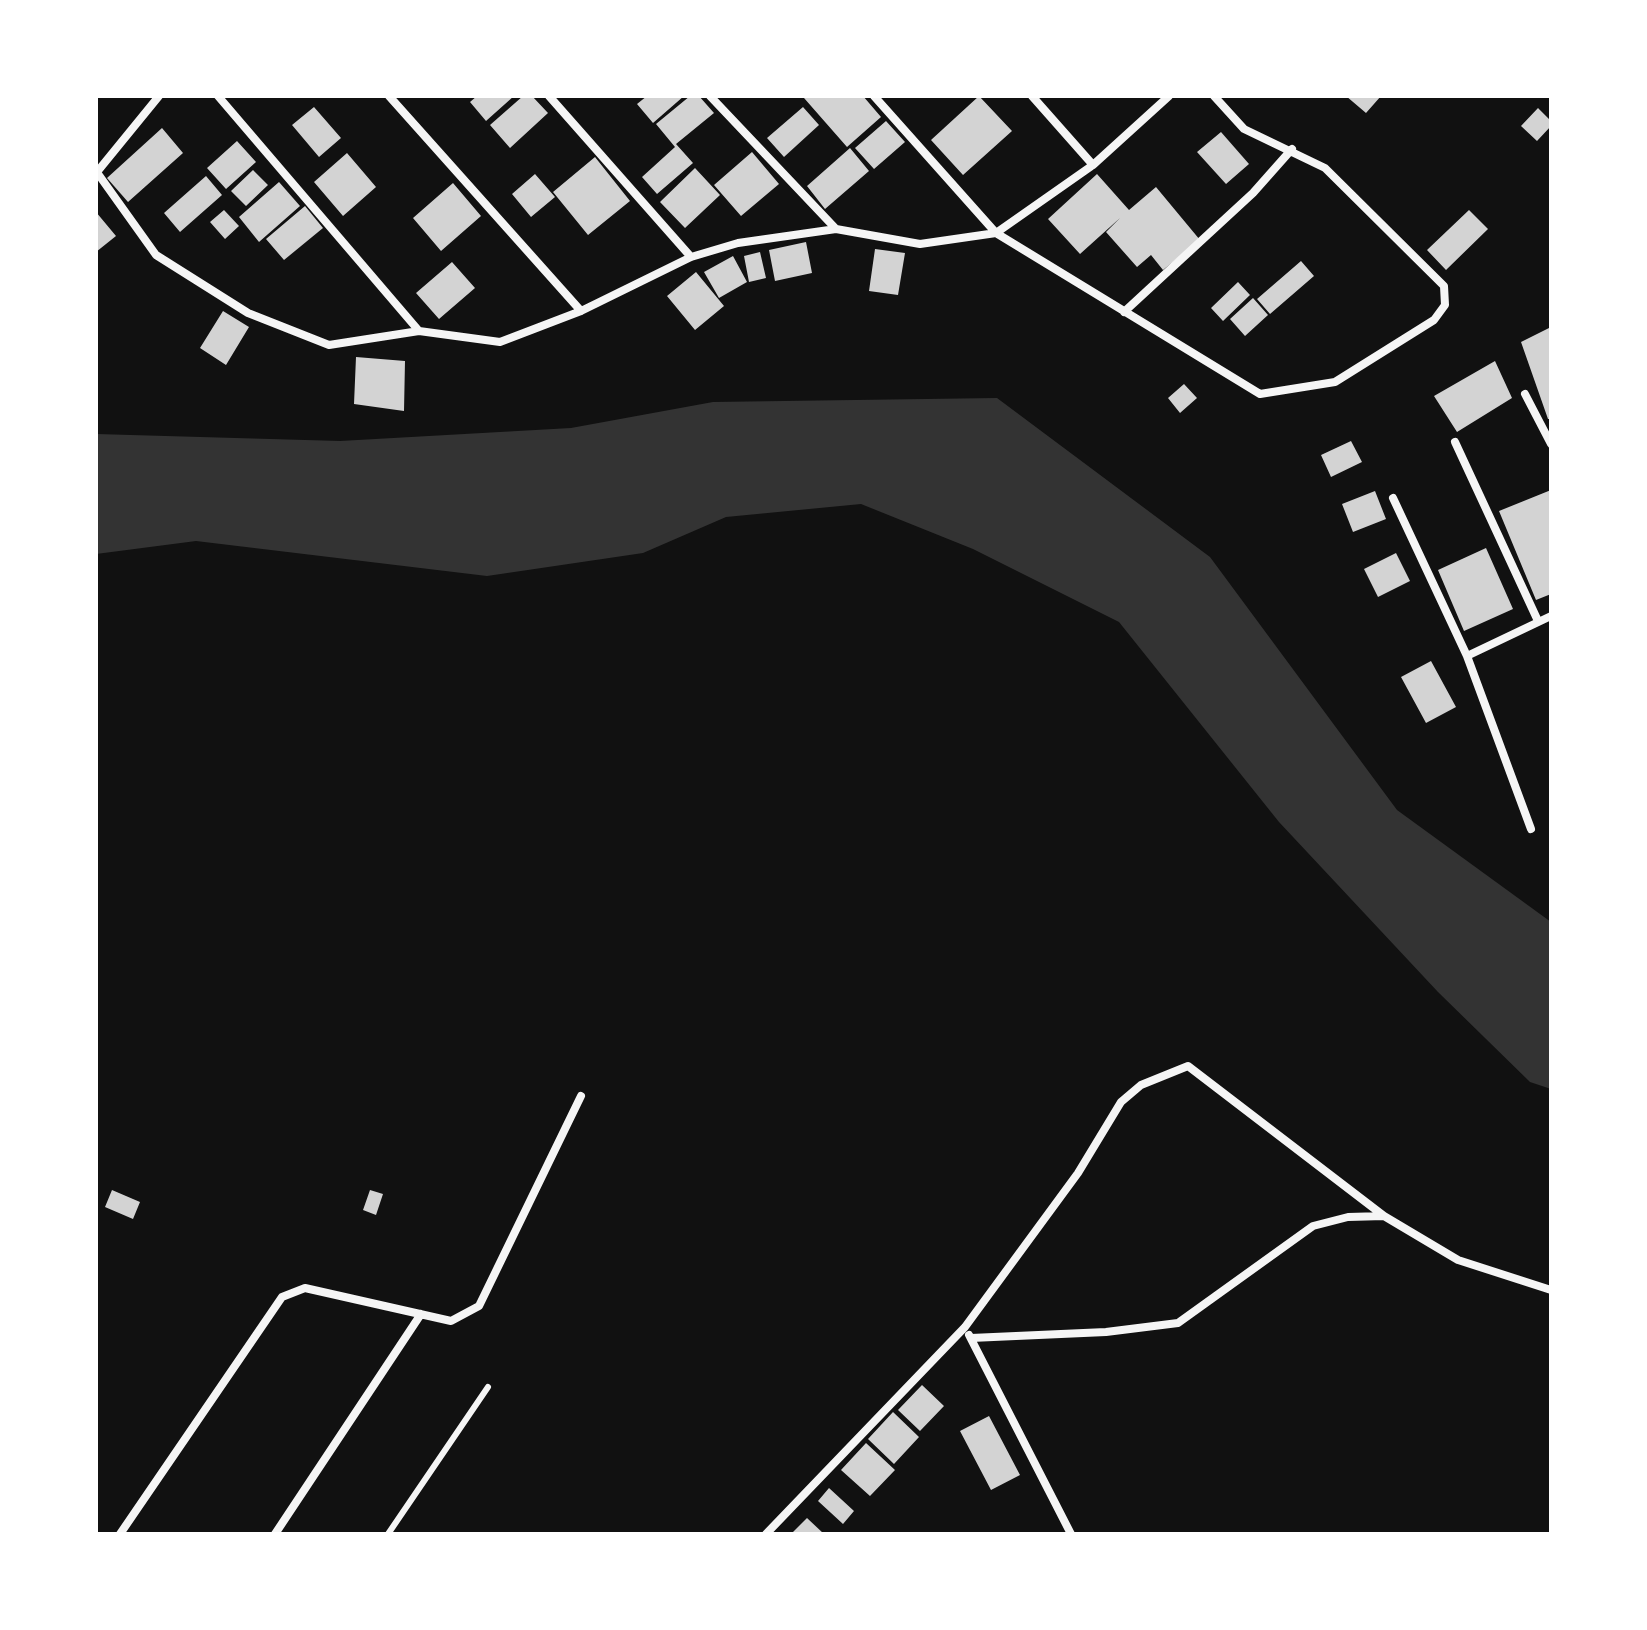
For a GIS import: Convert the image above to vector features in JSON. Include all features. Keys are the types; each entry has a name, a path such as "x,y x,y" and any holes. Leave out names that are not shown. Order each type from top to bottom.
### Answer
{"street":[{"path":"159,96 96,172 156,255 248,313 329,345 419,331 500,342 581,311 691,257 738,243 836,229 920,244 996,233 1093,165 1169,96"},
{"path":"218,96 419,331"},
{"path":"389,96 581,311"},
{"path":"549,96 691,257"},
{"path":"710,96 836,229"},
{"path":"874,96 996,233 1260,394 1335,382 1434,320 1445,305 1444,286 1325,168 1292,149 1244,129 1214,96"},
{"path":"1032,96 1093,165"},
{"path":"1124,312 1253,193 1292,149"},
{"path":"1525,394 1551,444"},
{"path":"1455,442 1538,621"},
{"path":"1393,498 1467,656 1531,829"},
{"path":"1467,656 1551,616"},
{"path":"766,1534 965,1327 1078,1173 1121,1102 1141,1085 1172,1070 1188,1066 1384,1216 1458,1260 1551,1290"},
{"path":"120,1534 282,1297 305,1288 451,1321 479,1306 581,1096"},
{"path":"971,1338 1106,1332 1178,1323 1313,1226 1333,1219 1384,1216"},
{"path":"275,1534 421,1314"},
{"path":"965,1327 1071,1534"}],"lane":[{"path":"388,1534 488,1387"}],"shaded area":[{"path":"997,398 1210,557 1397,810 1551,922 1551,1089 1530,1082 1438,992 1279,822 1119,622 973,549 861,504 726,517 643,553 487,576 196,541 96,554 96,434 340,441 571,428 713,402"}],"building":[{"path":"477,96 514,96 486,121 470,102"},
{"path":"523,96 532,96 548,113 510,148 490,125"},
{"path":"647,96 684,96 653,123 637,104"},
{"path":"690,96 699,96 714,113 676,144 693,163 657,194 642,177 675,147 656,124"},
{"path":"863,96 881,117 847,147 804,98"},
{"path":"979,96 1012,131 963,175 931,140"},
{"path":"1346,96 1381,96 1366,113"},
{"path":"314,107 341,138 319,157 292,125"},
{"path":"803,107 819,125 784,157 767,138"},
{"path":"1538,108 1551,121 1551,126 1537,141 1521,126"},
{"path":"886,121 905,142 874,169 855,148"},
{"path":"162,128 183,153 128,202 107,178"},
{"path":"1221,132 1249,164 1226,184 1197,152"},
{"path":"237,141 256,162 226,189 207,168"},
{"path":"850,148 869,171 825,209 807,186"},
{"path":"752,152 779,184 741,216 714,185"},
{"path":"347,153 376,187 343,216 314,182"},
{"path":"595,157 630,201 588,235 553,192"},
{"path":"695,168 720,195 685,228 660,202"},
{"path":"253,170 268,185 246,206 231,191"},
{"path":"535,174 555,197 531,217 512,194"},
{"path":"1097,174 1129,210 1156,187 1200,240 1163,270 1151,255 1137,267 1106,232 1120,218 1080,254 1048,219"},
{"path":"206,176 222,195 180,232 164,213"},
{"path":"279,182 300,206 259,242 239,217"},
{"path":"453,183 481,216 441,251 413,218"},
{"path":"305,206 323,228 284,260 266,239"},
{"path":"224,210 239,226 225,239 210,222"},
{"path":"1469,210 1488,229 1446,270 1427,250"},
{"path":"96,212 116,236 96,252"},
{"path":"806,242 812,273 775,281 769,250"},
{"path":"875,249 905,253 898,295 869,291"},
{"path":"760,252 766,278 749,282 744,256"},
{"path":"733,256 747,282 719,298 704,272"},
{"path":"1301,261 1314,276 1270,314 1257,299"},
{"path":"452,262 475,288 439,319 416,293"},
{"path":"696,272 724,306 695,330 667,296"},
{"path":"1238,282 1250,295 1223,321 1211,308"},
{"path":"1253,298 1268,315 1245,336 1230,319"},
{"path":"223,311 249,327 226,365 200,348"},
{"path":"1551,327 1551,419 1548,419 1521,342"},
{"path":"356,357 405,361 404,411 354,404"},
{"path":"1495,361 1512,398 1457,432 1434,396"},
{"path":"1184,384 1197,398 1180,413 1168,398"},
{"path":"1351,441 1362,462 1331,477 1321,455"},
{"path":"1551,490 1551,594 1536,600 1499,511"},
{"path":"1375,491 1386,519 1353,532 1342,504"},
{"path":"1486,548 1513,609 1464,631 1438,570"},
{"path":"1396,553 1410,581 1378,597 1364,569"},
{"path":"1431,661 1456,707 1426,723 1401,677"},
{"path":"112,1190 140,1202 133,1219 105,1207"},
{"path":"370,1190 383,1194 376,1215 363,1210"},
{"path":"922,1385 944,1406 920,1431 898,1410"},
{"path":"893,1412 919,1437 894,1464 868,1439"},
{"path":"989,1416 1020,1475 991,1490 960,1431"},
{"path":"866,1443 895,1470 870,1496 841,1470"},
{"path":"829,1488 854,1511 843,1524 818,1501"},
{"path":"807,1518 824,1534 791,1534"}]}
